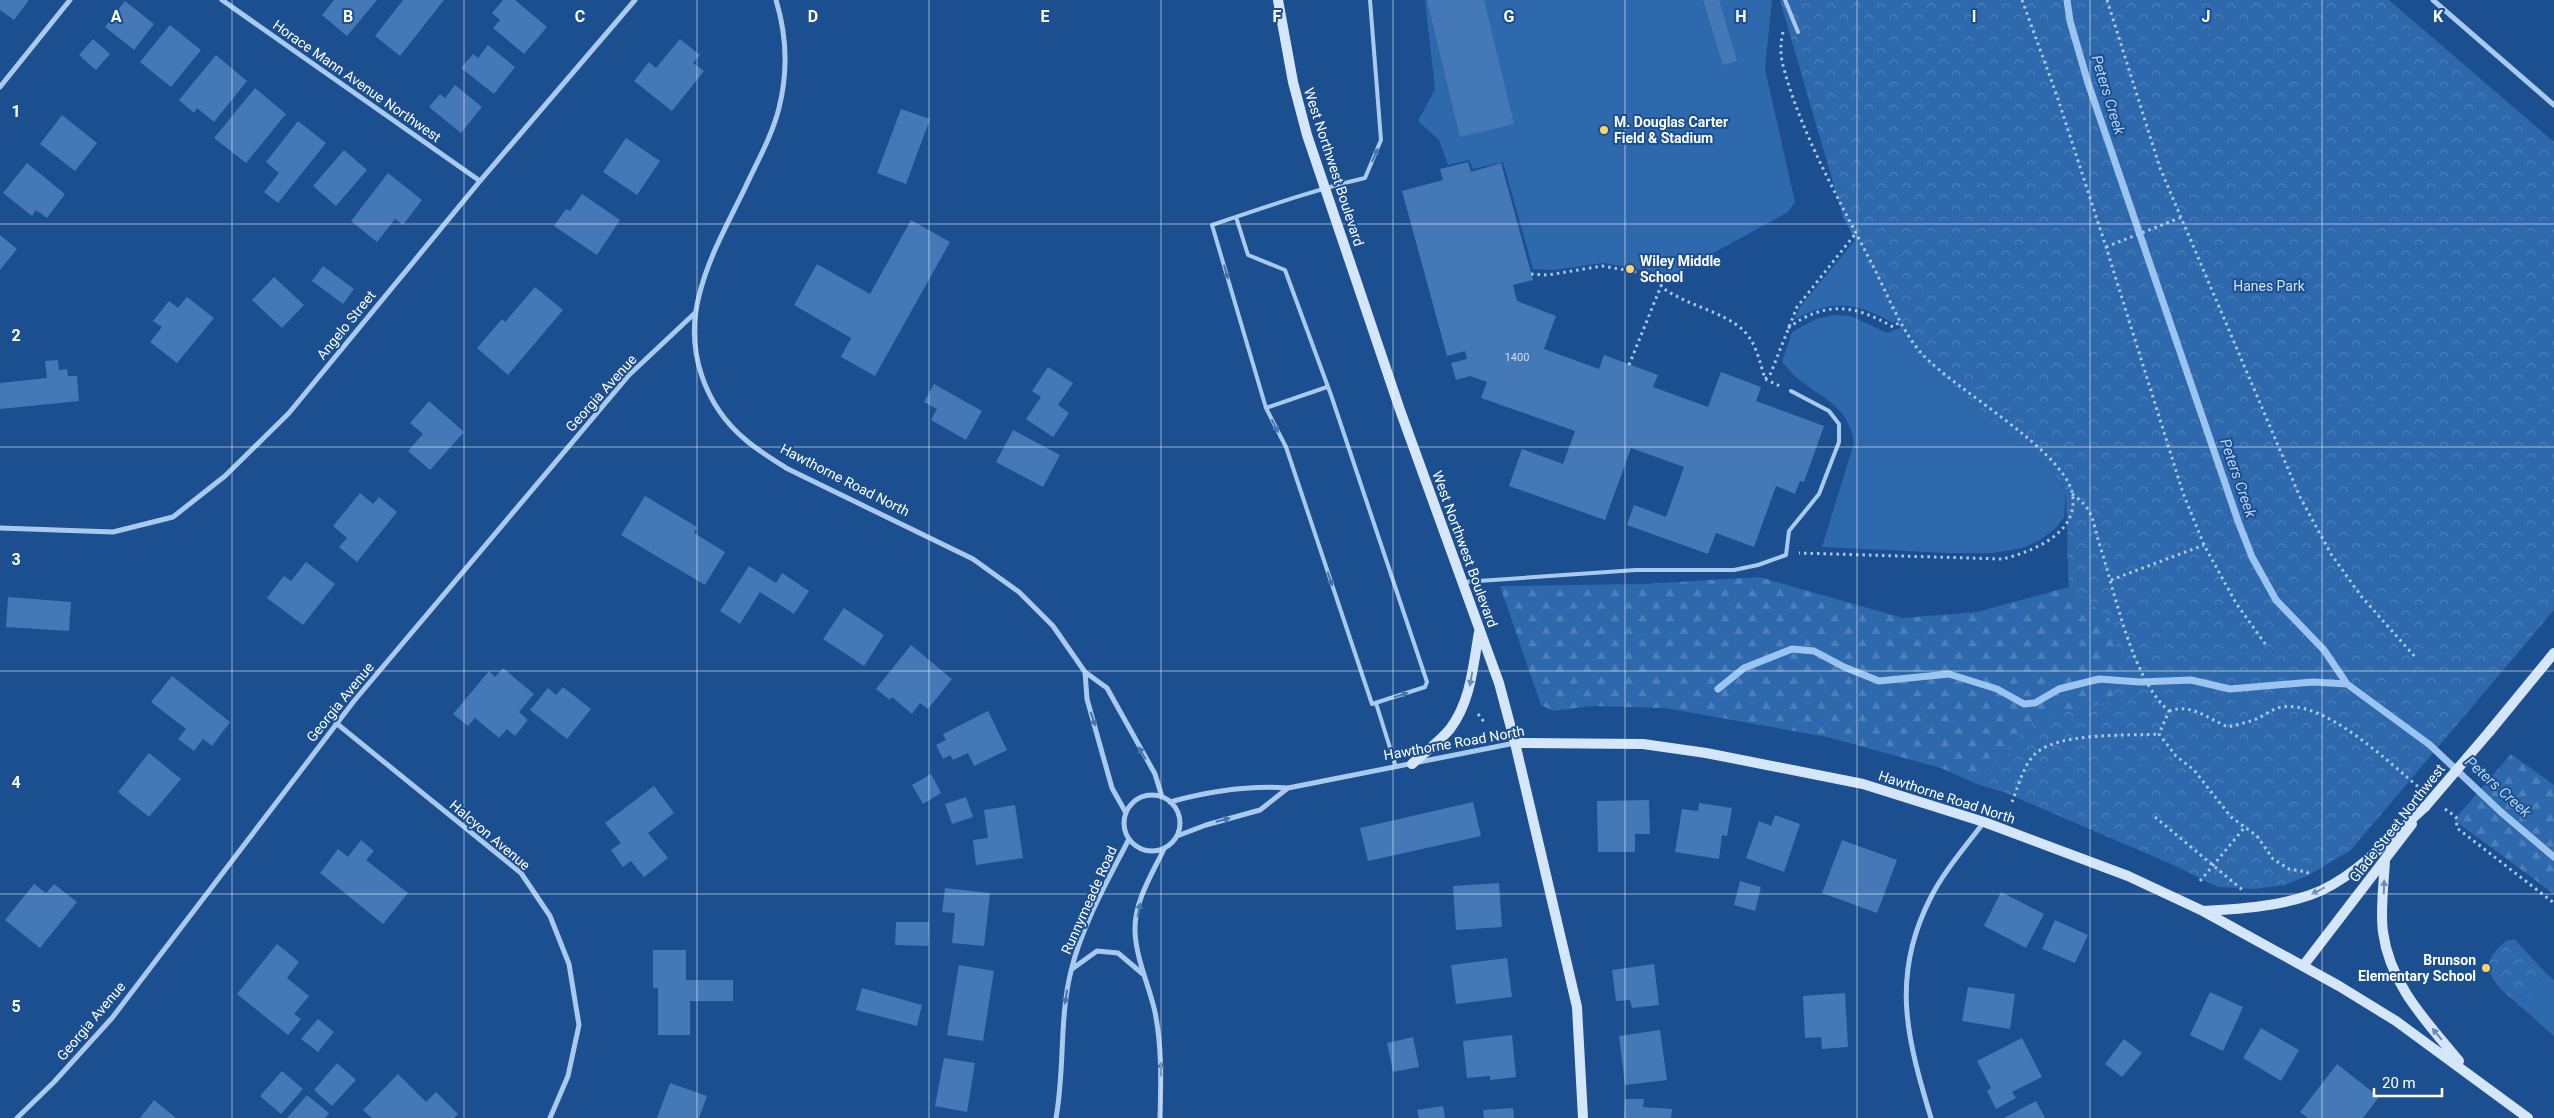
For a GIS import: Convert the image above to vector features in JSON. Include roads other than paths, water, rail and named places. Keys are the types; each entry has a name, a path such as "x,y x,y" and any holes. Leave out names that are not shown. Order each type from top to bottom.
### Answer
{"main road":[{"name":"West Northwest Boulevard","path":"1278,0 1293,82 1324,188 1498,683 1515,743 1576,1007 1583,1118"},
{"path":"1412,764 1449,729 1462,710 1470,687 1480,631"},
{"name":"Glade Street Northwest","path":"2303,966 2425,807 2554,653"},
{"name":"Hawthorne Road North","path":"1515,743 1643,744 1706,753 1863,784 1984,822 2128,876 2203,910 2396,1021 2468,1072 2528,1118"},
{"path":"2203,910 2272,905 2311,895 2345,877 2425,807"},
{"path":"2385,860 2383,931 2389,959 2408,1000 2468,1072"}],"street":[{"path":"0,87 70,0"},
{"name":"Horace Mann Avenue Northwest","path":"222,0 480,181"},
{"name":"Angelo Street","path":"0,528 113,532 173,517 225,476 288,413 480,181 635,0"},
{"name":"Hawthorne Road North","path":"776,0 785,42 785,64 778,110 761,154 706,273 695,313 694,348 705,386 720,412 746,440 788,469 973,560 997,575 1031,603 1053,626 1085,672 1107,688 1155,774 1162,797"},
{"path":"2433,0 2554,105"},
{"name":"Georgia Avenue","path":"17,1118 54,1082 112,1018 336,723 629,375 695,313"},
{"path":"1085,672 1087,699 1112,788 1126,813 1125,831 1140,849 1148,851 1164,849"},
{"name":"Halcyon Avenue","path":"336,723 521,873 550,916 569,964 579,1025 568,1076 550,1118"},
{"name":"Hawthorne Road North","path":"1170,802 1193,795 1253,786 1288,788 1515,743"},
{"name":"Hawthorne Road North","path":"1177,836 1206,824 1260,810 1288,788"},
{"path":"1126,813 1137,800 1154,795 1170,802 1180,818 1177,836 1164,849 1141,899 1135,930 1144,975 1155,1012 1162,1061 1160,1118"},
{"path":"1931,1118 1912,1053 1905,981 1913,938 1931,896 1984,822"},
{"name":"Runnymeade Road","path":"1056,1118 1061,1032 1071,970 1099,899 1129,838"},
{"name":"Runnymeade Road","path":"1071,970 1097,951 1118,953 1144,975"}],"lane":[{"path":"1236,217 1248,255 1285,270 1327,387 1427,682 1425,687 1372,704 1286,447 1266,408 1212,225 1236,217 1324,188 1365,178 1381,140 1370,0"},
{"path":"1785,0 1798,32"},
{"path":"1266,408 1327,387"},
{"path":"1462,582 1636,570 1734,570 1758,565 1786,555 1789,530 1819,494 1839,442 1839,424 1829,411 1791,392"},
{"path":"1376,703 1396,767"}],"waterway":[{"name":"Peters Creek","path":"2067,0 2070,21 2088,83 2238,521 2252,557 2276,600 2324,650 2347,684 2430,745 2501,812 2554,857"},
{"path":"1718,689 1744,668 1792,649 1814,651 1844,667 1879,681 1949,674 1997,689 2024,704 2035,703 2059,689 2099,679 2140,682 2191,680 2230,689 2313,682 2347,684"}],"place":[{"name":"M. Douglas Carter Field & Stadium","path":"1604,130"},
{"name":"Wiley Middle School","path":"1630,269"},
{"name":"Brunson Elementary School","path":"2486,968"}],"park label":[{"name":"Hanes Park","path":"2269,286"}]}
